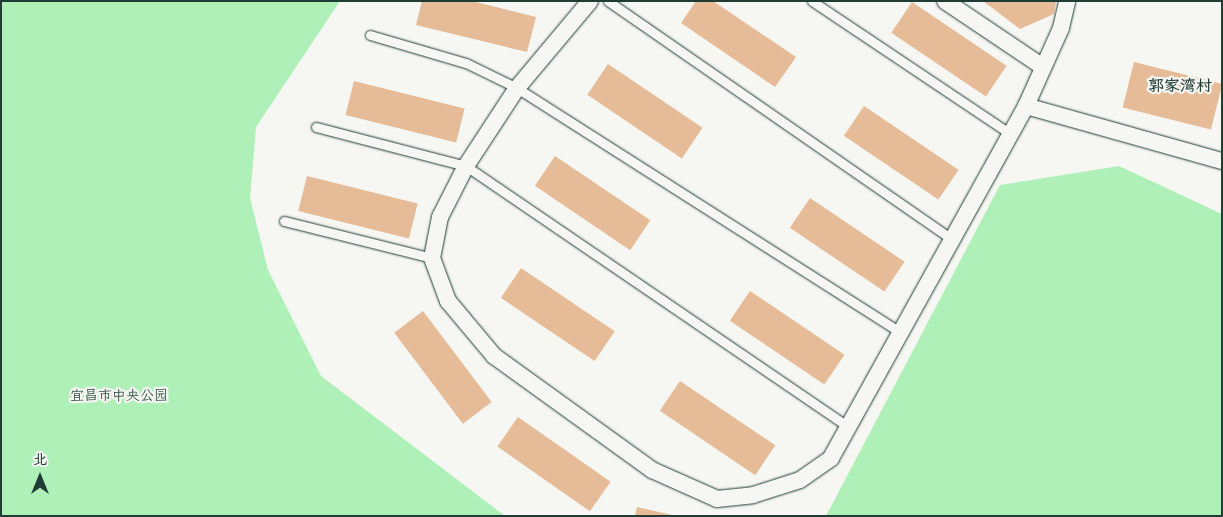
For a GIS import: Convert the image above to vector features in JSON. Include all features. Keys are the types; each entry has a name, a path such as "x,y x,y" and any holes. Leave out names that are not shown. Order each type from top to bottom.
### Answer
{"street":[{"path":"590,1 516,88 466,166 440,217 432,258 448,301 494,356 652,470 717,498 753,494 800,480 831,458 1026,106 1060,28 1067,1"},
{"path":"945,1 1043,67"},
{"path":"1026,106 1222,161"}],"lane":[{"path":"608,1 952,239"},
{"path":"812,1 1011,134"},
{"path":"370,35 466,63 516,88 900,332"},
{"path":"316,127 466,166 848,427"},
{"path":"284,220 432,258"}],"green space":[{"name":"宜昌市中央公园","path":"1,1 340,1 256,127 250,198 268,270 321,376 505,516 1,516"},
{"path":"1119,166 1222,214 1222,516 826,516 1000,185"}],"building":[{"path":"422,1 472,1 536,17 527,52 416,25"},
{"path":"696,1 713,1 796,57 775,87 681,23"},
{"path":"983,1 1056,1 1054,14 1020,29"},
{"path":"912,2 1007,66 986,96 891,33"},
{"path":"1134,62 1222,84 1211,130 1123,108"},
{"path":"608,64 703,128 682,158 587,95"},
{"path":"354,81 465,109 456,143 346,115"},
{"path":"864,106 959,170 938,200 844,136"},
{"path":"555,156 650,220 630,250 535,186"},
{"path":"307,176 418,204 409,239 298,211"},
{"path":"810,198 905,262 884,292 790,228"},
{"path":"521,268 615,331 595,361 501,298"},
{"path":"750,291 845,355 824,385 730,321"},
{"path":"423,311 492,402 463,424 394,333"},
{"path":"680,381 775,445 755,475 660,411"},
{"path":"518,417 611,482 590,511 497,446"},
{"path":"637,507 672,515 672,516 635,516"}],"district":[{"name":"郭家湾村","path":"1180,89"}]}
